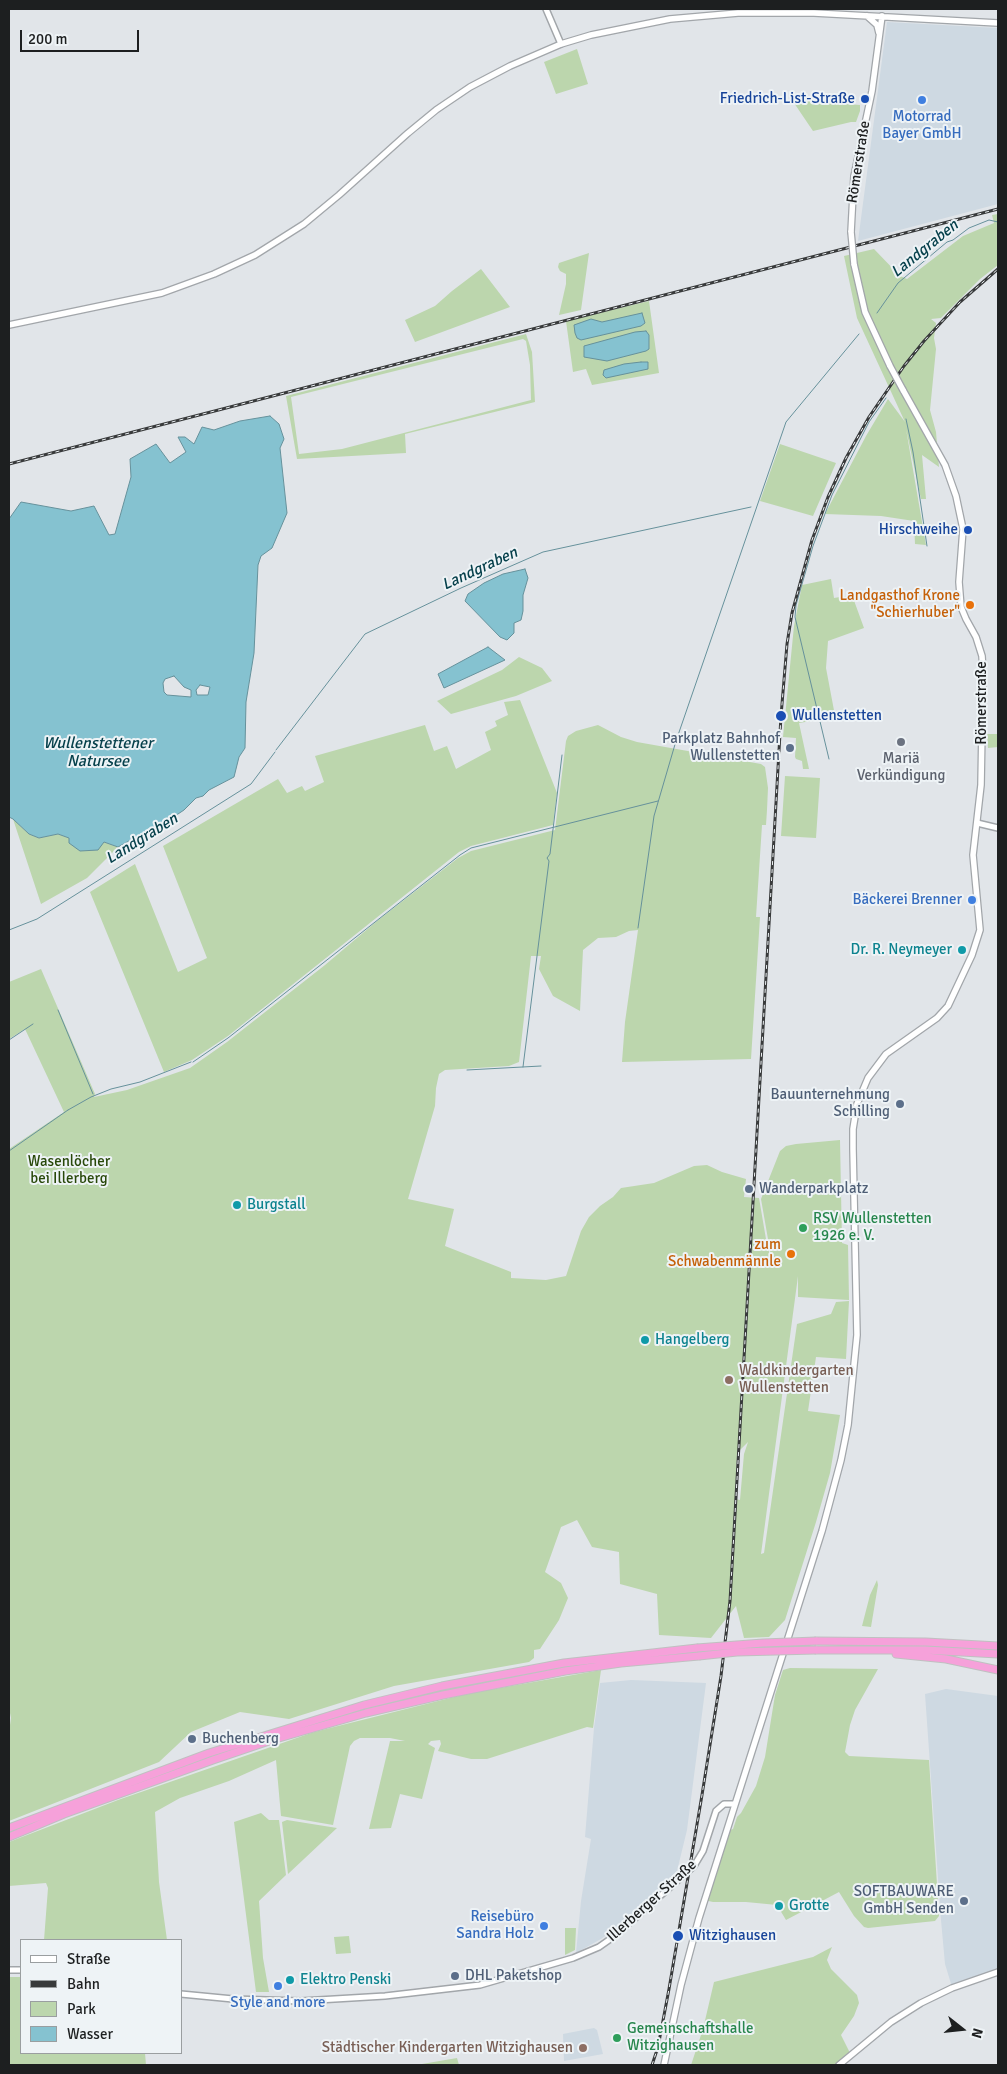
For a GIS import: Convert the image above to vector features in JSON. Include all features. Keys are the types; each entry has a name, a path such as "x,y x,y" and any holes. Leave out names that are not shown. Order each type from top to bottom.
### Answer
{"highway":[{"path":"9,1837 149,1782 272,1740 458,1687 471,1680 573,1662 697,1648 763,1643 816,1641 926,1642 998,1646"},
{"path":"854,1649 938,1658 998,1670"},
{"path":"9,1828 145,1776 270,1733 364,1705 458,1687 473,1688 621,1663 738,1652 854,1649 998,1654"}],"main road":[{"path":"9,325 162,292 214,274 255,255 304,224 436,110 491,75 561,44 606,31 670,18 738,13 814,12 998,22"},
{"path":"864,15 871,18 877,25 880,37"},
{"name":"Römerstraße","path":"664,2065 681,1985 699,1918 822,1531 841,1460 848,1425 856,1360 853,1129 857,1104 868,1078 886,1054 943,1012 972,955 980,930 973,855 981,781 984,672 980,646 966,619 959,597 963,529 956,496 945,466 890,366 865,312 854,264 851,232 854,176 872,91 882,16"},
{"path":"839,2065 886,2026 921,2002 952,1988 998,1972"}],"street":[{"path":"546,9 561,44"},
{"path":"977,823 998,828"},
{"name":"Illerberger Straße","path":"182,1994 233,1999 301,2001 385,1996 480,1985 587,1953 616,1935 694,1866 703,1851 716,1811 724,1804 734,1804"}],"shaded area":[{"path":"887,22 998,28 998,204 858,241"},
{"path":"631,1680 706,1683 687,1830 677,1871 619,1926 576,1953 581,1901 591,1839 585,1837 594,1728 600,1683"},
{"path":"946,1689 998,1696 998,1972 952,1987 945,1964 925,1694"},
{"name":"Städtischer Kindergarten Witzighausen","path":"594,2028 597,2030 603,2054 564,2061 563,2034"}],"green space":[{"path":"577,49 588,84 556,94 544,62"},
{"path":"792,100 860,105 860,111 856,122 813,131"},
{"path":"998,214 998,265 980,279 941,318 931,319 936,323 934,338 936,349 930,410 936,432 939,467 922,455 926,499 921,499 906,429 926,545 915,544 914,521 881,516 825,514 866,436 888,399 905,422 857,318 844,256 874,249 900,276 907,279 963,236 994,223 992,215"},
{"path":"589,253 581,310 559,315 566,284 566,274 560,271 559,263"},
{"path":"481,269 510,307 415,342 405,320 435,306"},
{"path":"649,301 659,373 592,385 586,369 573,372 566,321"},
{"path":"526,334 532,352 535,402 405,434 406,453 297,459 286,396","holes":["523,339 526,341 530,365 531,400 342,449 299,454 291,397"]},
{"path":"780,444 836,463 813,516 760,501"},
{"path":"831,579 834,598 852,595 864,628 828,641 826,668 836,721 817,720 799,723 809,769 803,769 802,761 795,757 796,738 783,737 794,626 802,585"},
{"path":"519,657 542,668 552,681 516,696 451,714 437,701 502,670"},
{"path":"520,700 557,793 553,825 471,846 459,852 228,1036 192,1060 164,1072 90,892 135,864 178,972 207,958 163,846 278,779 287,793 302,786 305,791 324,782 315,756 425,725 434,751 447,746 456,769 491,750 485,732 497,726 495,721 508,715 504,702"},
{"name":"Wasenlöcher bei Illerberg","path":"598,725 621,737 637,742 761,764 765,767 768,788 767,810 766,825 762,825 756,917 760,917 751,1059 622,1062 625,1022 638,930 629,931 616,937 598,938 583,950 580,1011 553,996 539,969 541,956 531,956 519,1062 509,1066 445,1070 439,1074 435,1106 408,1199 454,1209 445,1246 511,1272 511,1278 546,1280 566,1276 581,1231 589,1217 621,1188 654,1183 694,1166 707,1165 722,1172 746,1179 744,1197 759,1198 767,1245 772,1262 761,1199 780,1151 786,1146 796,1144 840,1140 842,1243 848,1245 849,1300 798,1297 798,1276 761,1554 764,1553 797,1324 831,1314 836,1302 849,1301 846,1359 816,1357 808,1411 840,1415 830,1473 785,1620 769,1637 744,1638 736,1606 711,1638 659,1635 657,1594 620,1584 619,1552 592,1547 577,1520 561,1527 545,1572 561,1583 568,1598 559,1620 540,1649 534,1650 534,1658 529,1662 394,1686 289,1719 240,1712 191,1732 159,1762 9,1821 9,1732 11,1718 9,1708 9,1149 64,1112 25,1029 9,1039 9,982 41,969 95,1094 94,1097 127,1090 190,1068 227,1042 458,858 471,851 555,830 566,741 568,736 576,731","holes":["748,1442 744,1454 740,1500 735,1499 737,1453"]},
{"path":"987,734 998,734 998,747 988,748"},
{"path":"785,776 820,778 816,838 781,836"},
{"path":"13,819 29,834 39,838 58,834 69,838 104,842 118,847 87,878 41,904"},
{"path":"877,1580 878,1585 871,1627 862,1626 870,1595"},
{"path":"790,1668 878,1669 855,1710 845,1752 849,1756 929,1760 939,1916 935,1921 864,1927 854,1916 839,1892 786,1920 777,1905 704,1900 725,1832 733,1829 737,1817 756,1786 765,1757 775,1695 783,1670"},
{"path":"601,1670 593,1728 587,1727 487,1759 471,1759 438,1751 441,1744 440,1740 431,1741 428,1744 435,1748 422,1799 400,1794 391,1828 369,1829 390,1741 405,1741 390,1738 360,1738 350,1746 333,1825 281,1816 276,1760 229,1781 180,1798 155,1812 159,1882 167,1939 44,1939 48,1888 46,1883 9,1886 9,1842 118,1800 314,1732 466,1694"},
{"path":"261,1813 269,1820 279,1820 286,1875 259,1901 263,1958 269,1992 256,1992 234,1822"},
{"path":"287,1820 337,1828 288,1874 282,1822"},
{"path":"565,1928 576,1928 575,1950 565,1955"},
{"path":"349,1936 351,1953 336,1954 334,1937"},
{"path":"832,1947 827,1960 831,1969 857,1995 859,2003 854,2016 841,2035 851,2055 837,2065 691,2065 703,2029 714,1982 813,1957"},
{"path":"9,1977 20,1977 20,2054 145,2054 146,2065 9,2065"},
{"path":"457,2058 459,2065 422,2064"}],"water":[{"path":"642,313 645,323 641,326 581,340 577,338 575,333 574,325 591,319 602,322"},
{"path":"646,331 649,335 649,349 646,351 607,361 584,357 584,346 635,332"},
{"path":"648,362 648,369 606,378 603,375 604,370 624,364"},
{"name":"Wullenstettener Natursee","path":"270,416 279,424 284,439 280,448 287,513 272,548 261,556 258,565 254,653 246,702 245,748 239,757 234,777 209,790 203,796 196,798 184,810 157,828 147,831 118,847 104,842 98,850 80,851 69,843 69,838 58,834 39,838 29,834 9,817 9,519 21,502 71,511 94,506 109,535 115,534 131,477 130,459 156,444 170,463 186,452 178,437 185,437 194,444 202,427 214,430 240,421","holes":["174,676 184,687 191,690 191,697 167,695 164,692 163,683 165,679","200,685 210,687 208,695 197,695 196,690"]},
{"path":"525,569 528,578 523,595 521,620 514,623 514,633 507,640 500,637 465,601 468,594 484,583 503,574"},
{"path":"488,647 505,660 444,688 438,674"}],"waterway":[{"name":"Landgraben","path":"877,313 898,283 947,242 953,240 969,228 989,220 998,222"},
{"path":"638,928 654,816 676,741 786,422 859,334"},
{"path":"829,759 795,617 796,605 813,546 832,495 869,422 886,398"},
{"path":"906,419 913,452 927,546"},
{"name":"Landgraben","path":"276,750 365,634 461,588 543,552 751,507"},
{"name":"Landgraben","path":"9,930 37,919 251,784 275,752"},
{"path":"523,1067 549,861 547,858 550,854 562,755"},
{"path":"193,1062 228,1038 471,848 658,801"},
{"path":"58,1010 93,1094"},
{"path":"9,1040 33,1024"},
{"path":"68,1110 91,1097 111,1089 140,1082 191,1062"},
{"path":"467,1070 541,1066"},
{"path":"9,1151 68,1110"}],"railway":[{"path":"9,464 998,209"},
{"path":"652,2065 658,2047 669,1989 702,1795 721,1676 730,1601 781,716 787,644 792,613 812,540 828,497 846,458 869,417 904,366 924,341 960,302 998,269"}],"place":[{"name":"Friedrich-List-Straße","path":"865,99"},
{"name":"Motorrad Bayer GmbH","path":"922,100"},
{"name":"Hirschweihe","path":"968,530"},
{"name":"Landgasthof Krone \"Schierhuber\"","path":"970,605"},
{"name":"Wullenstetten","path":"781,716"},
{"name":"Mariä Verkündigung","path":"901,742"},
{"name":"Parkplatz Bahnhof Wullenstetten","path":"790,748"},
{"name":"Bäckerei Brenner","path":"972,900"},
{"name":"Dr. R. Neymeyer","path":"962,950"},
{"name":"Bauunternehmung Schilling","path":"900,1104"},
{"name":"Wanderparkplatz","path":"749,1189"},
{"name":"Burgstall","path":"237,1205"},
{"name":"RSV Wullenstetten 1926 e. V.","path":"803,1228"},
{"name":"zum Schwabenmännle","path":"791,1254"},
{"name":"Hangelberg","path":"645,1340"},
{"name":"Waldkindergarten Wullenstetten","path":"729,1380"},
{"name":"Buchenberg","path":"192,1739"},
{"name":"SOFTBAUWARE GmbH Senden","path":"964,1901"},
{"name":"Grotte","path":"779,1906"},
{"name":"Reisebüro Sandra Holz","path":"544,1926"},
{"name":"Witzighausen","path":"678,1936"},
{"name":"DHL Paketshop","path":"455,1976"},
{"name":"Elektro Penski","path":"290,1980"},
{"name":"Style and more","path":"278,1986"},
{"name":"Gemeinschaftshalle Witzighausen","path":"617,2038"},
{"name":"Städtischer Kindergarten Witzighausen","path":"583,2048"}]}
